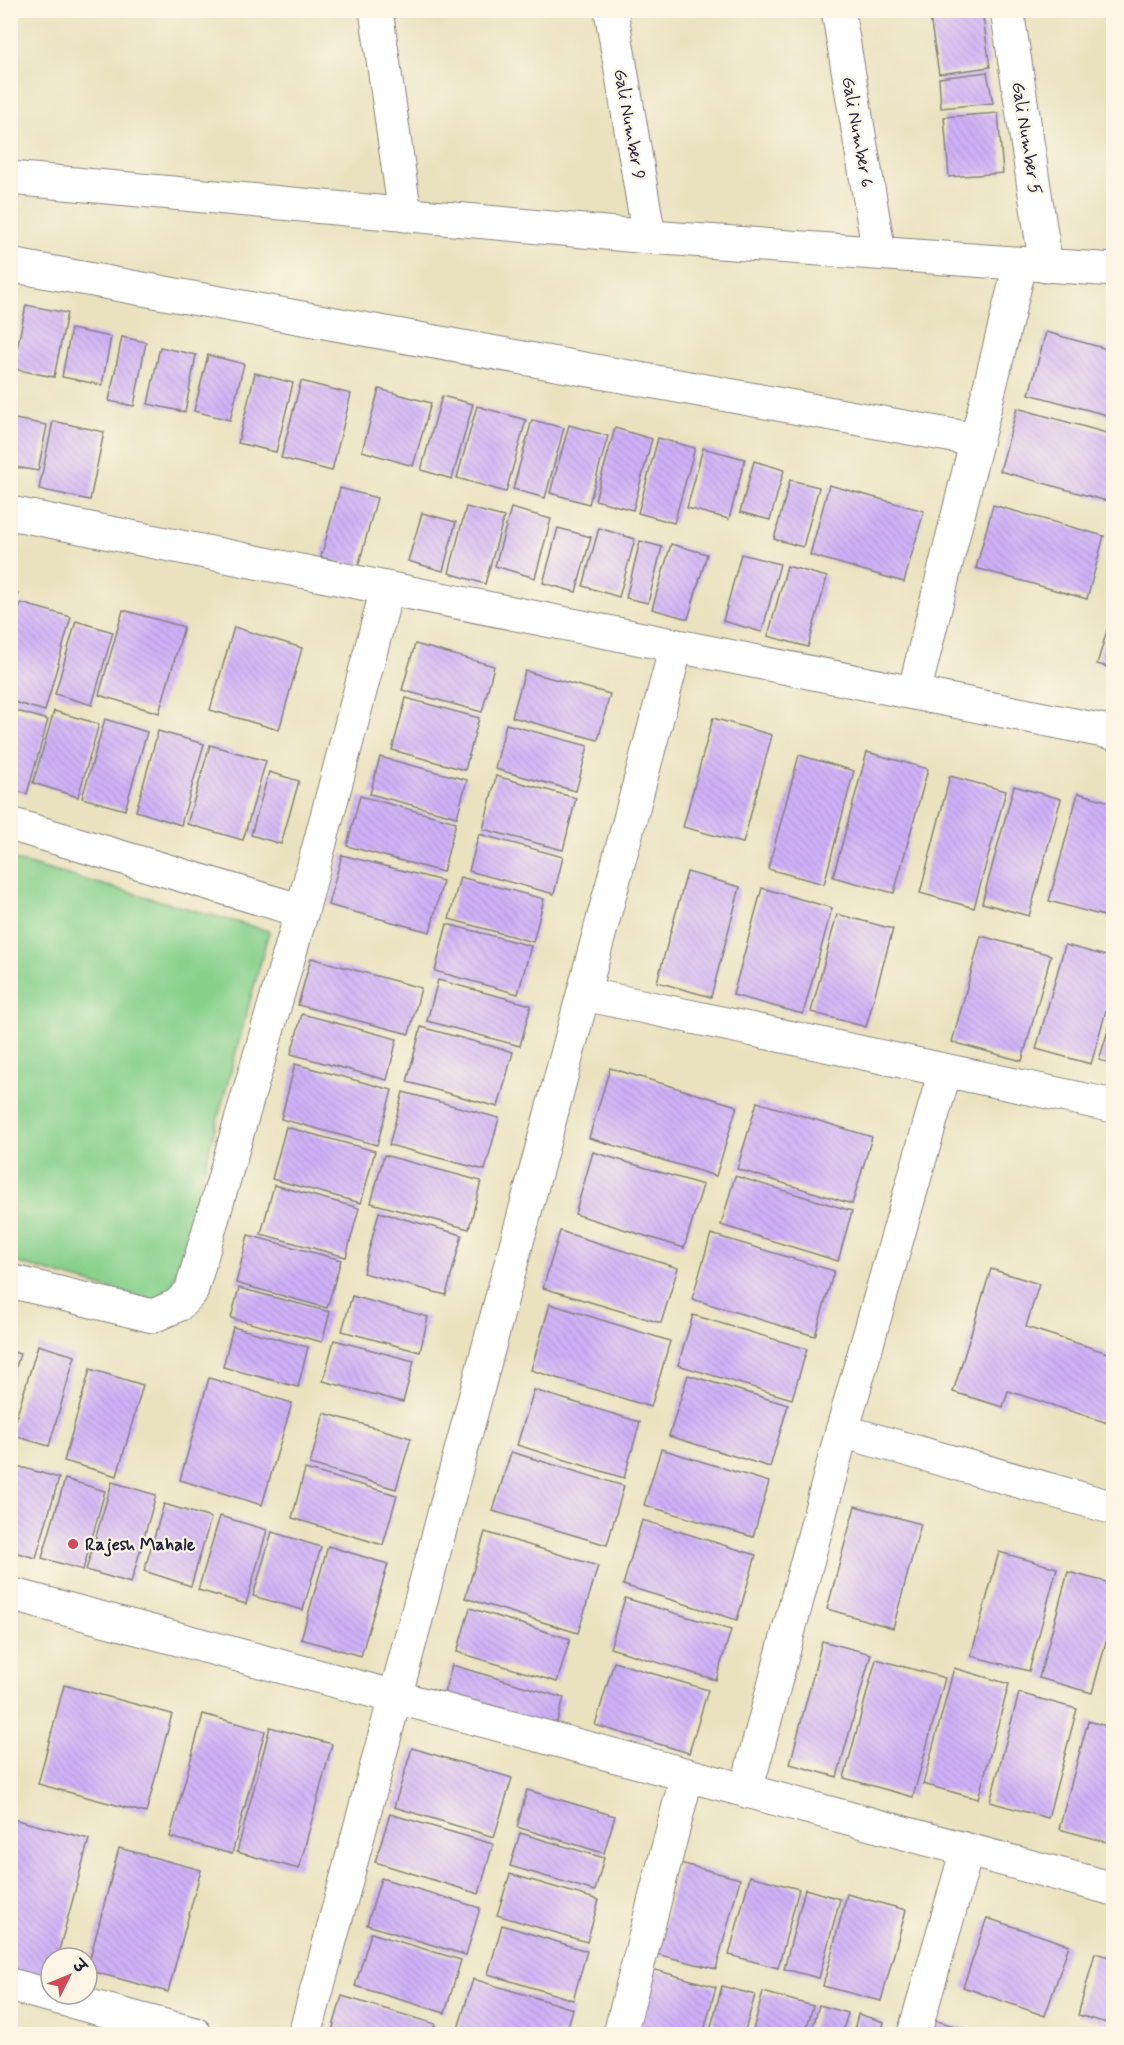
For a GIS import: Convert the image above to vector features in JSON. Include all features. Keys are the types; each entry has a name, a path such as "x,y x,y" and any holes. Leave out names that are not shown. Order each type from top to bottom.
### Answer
{"street":[{"path":"376,10 405,215"},
{"name":"Gali Number 9","path":"611,10 650,237"},
{"name":"Gali Number 6","path":"838,10 879,253"},
{"name":"Gali Number 5","path":"1007,10 1033,265"},
{"path":"10,178 650,237 1113,270"},
{"path":"10,265 976,441"},
{"path":"914,693 976,441 1033,265"},
{"path":"10,513 1113,734"},
{"path":"10,1281 153,1316 178,1305 191,1292 302,911 387,589"},
{"path":"305,2034 676,647"},
{"path":"10,824 302,911"},
{"path":"584,994 1113,1106"},
{"path":"746,1791 842,1431 945,1071"},
{"path":"842,1431 1113,1508"},
{"path":"10,1594 1113,1889"},
{"path":"620,2034 687,1775"},
{"path":"914,2034 967,1850"},
{"path":"10,1985 195,2034"}],"green space":[{"path":"10,859 269,931 167,1305 11,1261"}],"building":[{"path":"982,10 990,67 939,74 929,11"},
{"path":"987,72 993,103 941,108 939,78"},
{"path":"998,113 1003,173 949,177 944,117"},
{"path":"26,305 67,313 54,377 13,369"},
{"path":"10,309 16,310 12,332 10,332"},
{"path":"71,329 111,337 102,385 62,377"},
{"path":"1046,332 1114,351 1114,417 1029,394"},
{"path":"122,337 146,342 134,406 109,401"},
{"path":"160,347 196,355 185,412 148,404"},
{"path":"208,355 244,364 230,420 194,411"},
{"path":"255,373 293,383 276,452 238,443"},
{"path":"301,381 351,394 332,471 281,458"},
{"path":"379,389 431,403 413,466 362,451"},
{"path":"442,396 473,404 452,479 421,470"},
{"path":"477,406 526,420 506,492 457,478"},
{"path":"1017,408 1114,435 1114,503 1000,471"},
{"path":"10,418 47,425 38,471 10,466"},
{"path":"532,420 564,428 545,498 513,489"},
{"path":"53,421 104,432 90,500 39,489"},
{"path":"569,425 608,436 589,504 550,493"},
{"path":"615,428 652,439 633,510 595,500"},
{"path":"658,438 695,448 674,523 638,513"},
{"path":"703,448 745,459 729,519 687,508"},
{"path":"754,461 784,470 770,520 740,512"},
{"path":"790,480 819,487 803,547 774,539"},
{"path":"829,485 924,511 904,582 810,555"},
{"path":"340,488 377,498 358,567 321,557"},
{"path":"993,505 1104,536 1087,599 976,568"},
{"path":"466,507 504,517 485,584 449,573"},
{"path":"511,508 551,519 535,578 495,566"},
{"path":"422,513 456,522 443,571 408,561"},
{"path":"558,528 591,537 576,592 543,583"},
{"path":"599,528 635,539 619,597 583,586"},
{"path":"640,541 662,547 648,603 626,598"},
{"path":"671,544 707,554 688,619 652,609"},
{"path":"741,554 780,564 762,632 723,621"},
{"path":"787,566 827,577 808,647 768,636"},
{"path":"10,592 18,594 11,620 10,620"},
{"path":"21,603 71,617 45,711 10,701 10,642"},
{"path":"1114,607 1114,669 1097,664"},
{"path":"123,610 184,627 159,713 99,695"},
{"path":"76,621 113,632 92,705 55,694"},
{"path":"234,627 302,648 279,730 210,710"},
{"path":"415,644 494,666 482,712 402,690"},
{"path":"525,671 610,694 598,740 512,717"},
{"path":"406,698 479,718 465,770 392,750"},
{"path":"10,709 48,720 27,794 10,789"},
{"path":"54,711 99,724 78,797 33,783"},
{"path":"713,718 772,735 743,843 683,827"},
{"path":"105,719 147,732 125,810 82,798"},
{"path":"506,724 588,746 576,791 495,769"},
{"path":"158,731 204,744 181,825 136,811"},
{"path":"210,745 266,761 243,840 187,824"},
{"path":"867,752 928,769 894,893 833,877"},
{"path":"799,755 854,771 824,884 768,869"},
{"path":"380,757 467,780 457,817 370,794"},
{"path":"269,772 299,781 281,844 251,835"},
{"path":"496,776 576,798 563,850 483,829"},
{"path":"950,776 1006,791 974,908 920,893"},
{"path":"1014,786 1061,799 1029,916 982,903"},
{"path":"1078,793 1114,803 1114,911 1111,918 1049,901"},
{"path":"360,796 456,822 443,872 347,846"},
{"path":"479,834 563,857 554,894 469,871"},
{"path":"342,855 443,881 430,932 328,905"},
{"path":"687,872 740,887 711,997 657,982"},
{"path":"460,877 544,899 533,942 449,919"},
{"path":"762,888 832,908 803,1014 733,995"},
{"path":"837,914 893,929 866,1027 811,1012"},
{"path":"447,924 531,946 518,994 435,971"},
{"path":"981,936 1051,955 1022,1061 952,1042"},
{"path":"1065,945 1114,958 1114,982 1091,1064 1036,1049"},
{"path":"311,958 421,988 409,1034 298,1005"},
{"path":"438,980 531,1005 520,1046 427,1021"},
{"path":"1114,1011 1114,1064 1099,1060"},
{"path":"302,1014 397,1039 387,1080 291,1054"},
{"path":"421,1027 513,1052 498,1107 407,1082"},
{"path":"295,1064 392,1090 377,1145 281,1119"},
{"path":"610,1068 737,1106 716,1176 589,1138"},
{"path":"403,1092 499,1118 485,1170 389,1145"},
{"path":"757,1102 872,1137 852,1204 737,1169"},
{"path":"286,1127 375,1151 361,1203 272,1179"},
{"path":"593,1152 703,1185 684,1248 575,1214"},
{"path":"384,1155 481,1181 469,1229 371,1203"},
{"path":"735,1176 852,1211 838,1261 721,1225"},
{"path":"274,1185 359,1208 346,1257 261,1234"},
{"path":"379,1212 462,1235 446,1295 363,1273"},
{"path":"560,1231 678,1268 661,1323 543,1288"},
{"path":"711,1234 834,1271 815,1336 692,1299"},
{"path":"248,1235 341,1260 327,1308 236,1283"},
{"path":"991,1269 1039,1284 1026,1327 1114,1355 1114,1425 1008,1391 1003,1407 953,1392"},
{"path":"239,1288 330,1312 322,1342 231,1318"},
{"path":"352,1296 428,1317 420,1352 342,1331"},
{"path":"550,1304 670,1341 651,1407 531,1370"},
{"path":"693,1315 807,1349 792,1399 678,1365"},
{"path":"233,1327 308,1347 298,1387 223,1367"},
{"path":"334,1340 414,1361 403,1402 323,1381"},
{"path":"38,1345 75,1356 49,1446 11,1435"},
{"path":"10,1351 20,1354 11,1383 10,1383"},
{"path":"90,1369 143,1385 117,1476 64,1461"},
{"path":"688,1375 788,1405 770,1467 669,1436"},
{"path":"209,1378 292,1403 262,1505 180,1480"},
{"path":"534,1390 640,1422 624,1478 517,1445"},
{"path":"324,1413 411,1438 396,1489 310,1464"},
{"path":"661,1449 769,1482 753,1537 644,1505"},
{"path":"511,1452 624,1486 607,1545 493,1511"},
{"path":"10,1464 59,1478 36,1558 10,1551"},
{"path":"305,1469 397,1495 383,1545 292,1518"},
{"path":"65,1479 105,1491 83,1570 42,1558"},
{"path":"112,1482 156,1495 131,1583 86,1570"},
{"path":"164,1504 211,1518 191,1586 144,1571"},
{"path":"855,1506 921,1524 893,1628 827,1609"},
{"path":"220,1516 267,1530 246,1604 198,1590"},
{"path":"642,1520 756,1555 737,1620 623,1585"},
{"path":"272,1532 321,1547 303,1610 253,1596"},
{"path":"485,1532 598,1566 578,1633 465,1598"},
{"path":"328,1546 388,1564 361,1656 301,1639"},
{"path":"999,1552 1057,1568 1029,1671 971,1656"},
{"path":"1068,1572 1114,1584 1114,1613 1092,1693 1039,1678"},
{"path":"625,1598 731,1630 716,1680 610,1648"},
{"path":"470,1608 570,1639 557,1682 457,1652"},
{"path":"822,1641 871,1654 837,1777 790,1764"},
{"path":"876,1659 945,1678 913,1797 844,1778"},
{"path":"614,1662 708,1690 689,1753 595,1725"},
{"path":"452,1665 564,1698 552,1738 441,1704"},
{"path":"954,1668 1009,1684 978,1799 923,1784"},
{"path":"64,1685 172,1714 146,1813 38,1784"},
{"path":"1019,1693 1077,1709 1048,1818 990,1802"},
{"path":"203,1714 265,1731 232,1854 170,1837"},
{"path":"1088,1721 1114,1728 1114,1844 1059,1829"},
{"path":"270,1727 332,1744 299,1869 237,1852"},
{"path":"412,1748 512,1778 494,1837 394,1807"},
{"path":"527,1790 615,1816 604,1853 517,1827"},
{"path":"390,1814 493,1844 479,1894 375,1862"},
{"path":"13,1819 89,1839 60,1946 39,1946 39,1978 10,1970 10,1827"},
{"path":"520,1833 604,1858 595,1891 510,1866"},
{"path":"119,1848 201,1870 168,1992 99,1973 99,1946 93,1946"},
{"path":"680,1863 740,1879 716,1969 656,1954"},
{"path":"510,1874 599,1900 587,1942 497,1915"},
{"path":"750,1876 799,1889 778,1968 729,1955"},
{"path":"381,1878 480,1908 466,1955 367,1925"},
{"path":"805,1889 840,1899 819,1978 784,1969"},
{"path":"847,1894 906,1910 881,2001 823,1986"},
{"path":"987,1918 1069,1945 1045,2016 963,1987"},
{"path":"502,1925 587,1951 573,2000 488,1974"},
{"path":"371,1933 461,1960 445,2013 355,1986"},
{"path":"1095,1953 1114,1958 1114,2025 1078,2015"},
{"path":"652,1969 716,1987 703,2034 635,2034"},
{"path":"473,1979 573,2009 566,2034 475,2034 458,2029"},
{"path":"722,1986 755,1995 744,2034 709,2034"},
{"path":"763,1992 813,2006 805,2034 752,2034"},
{"path":"342,1996 435,2024 432,2034 331,2034"},
{"path":"819,2005 848,2013 842,2034 811,2034"},
{"path":"858,2014 884,2022 881,2034 853,2034"},
{"path":"933,2020 983,2034 929,2034"}],"place":[{"name":"Rajesh Mahale","path":"73,1544"}]}
